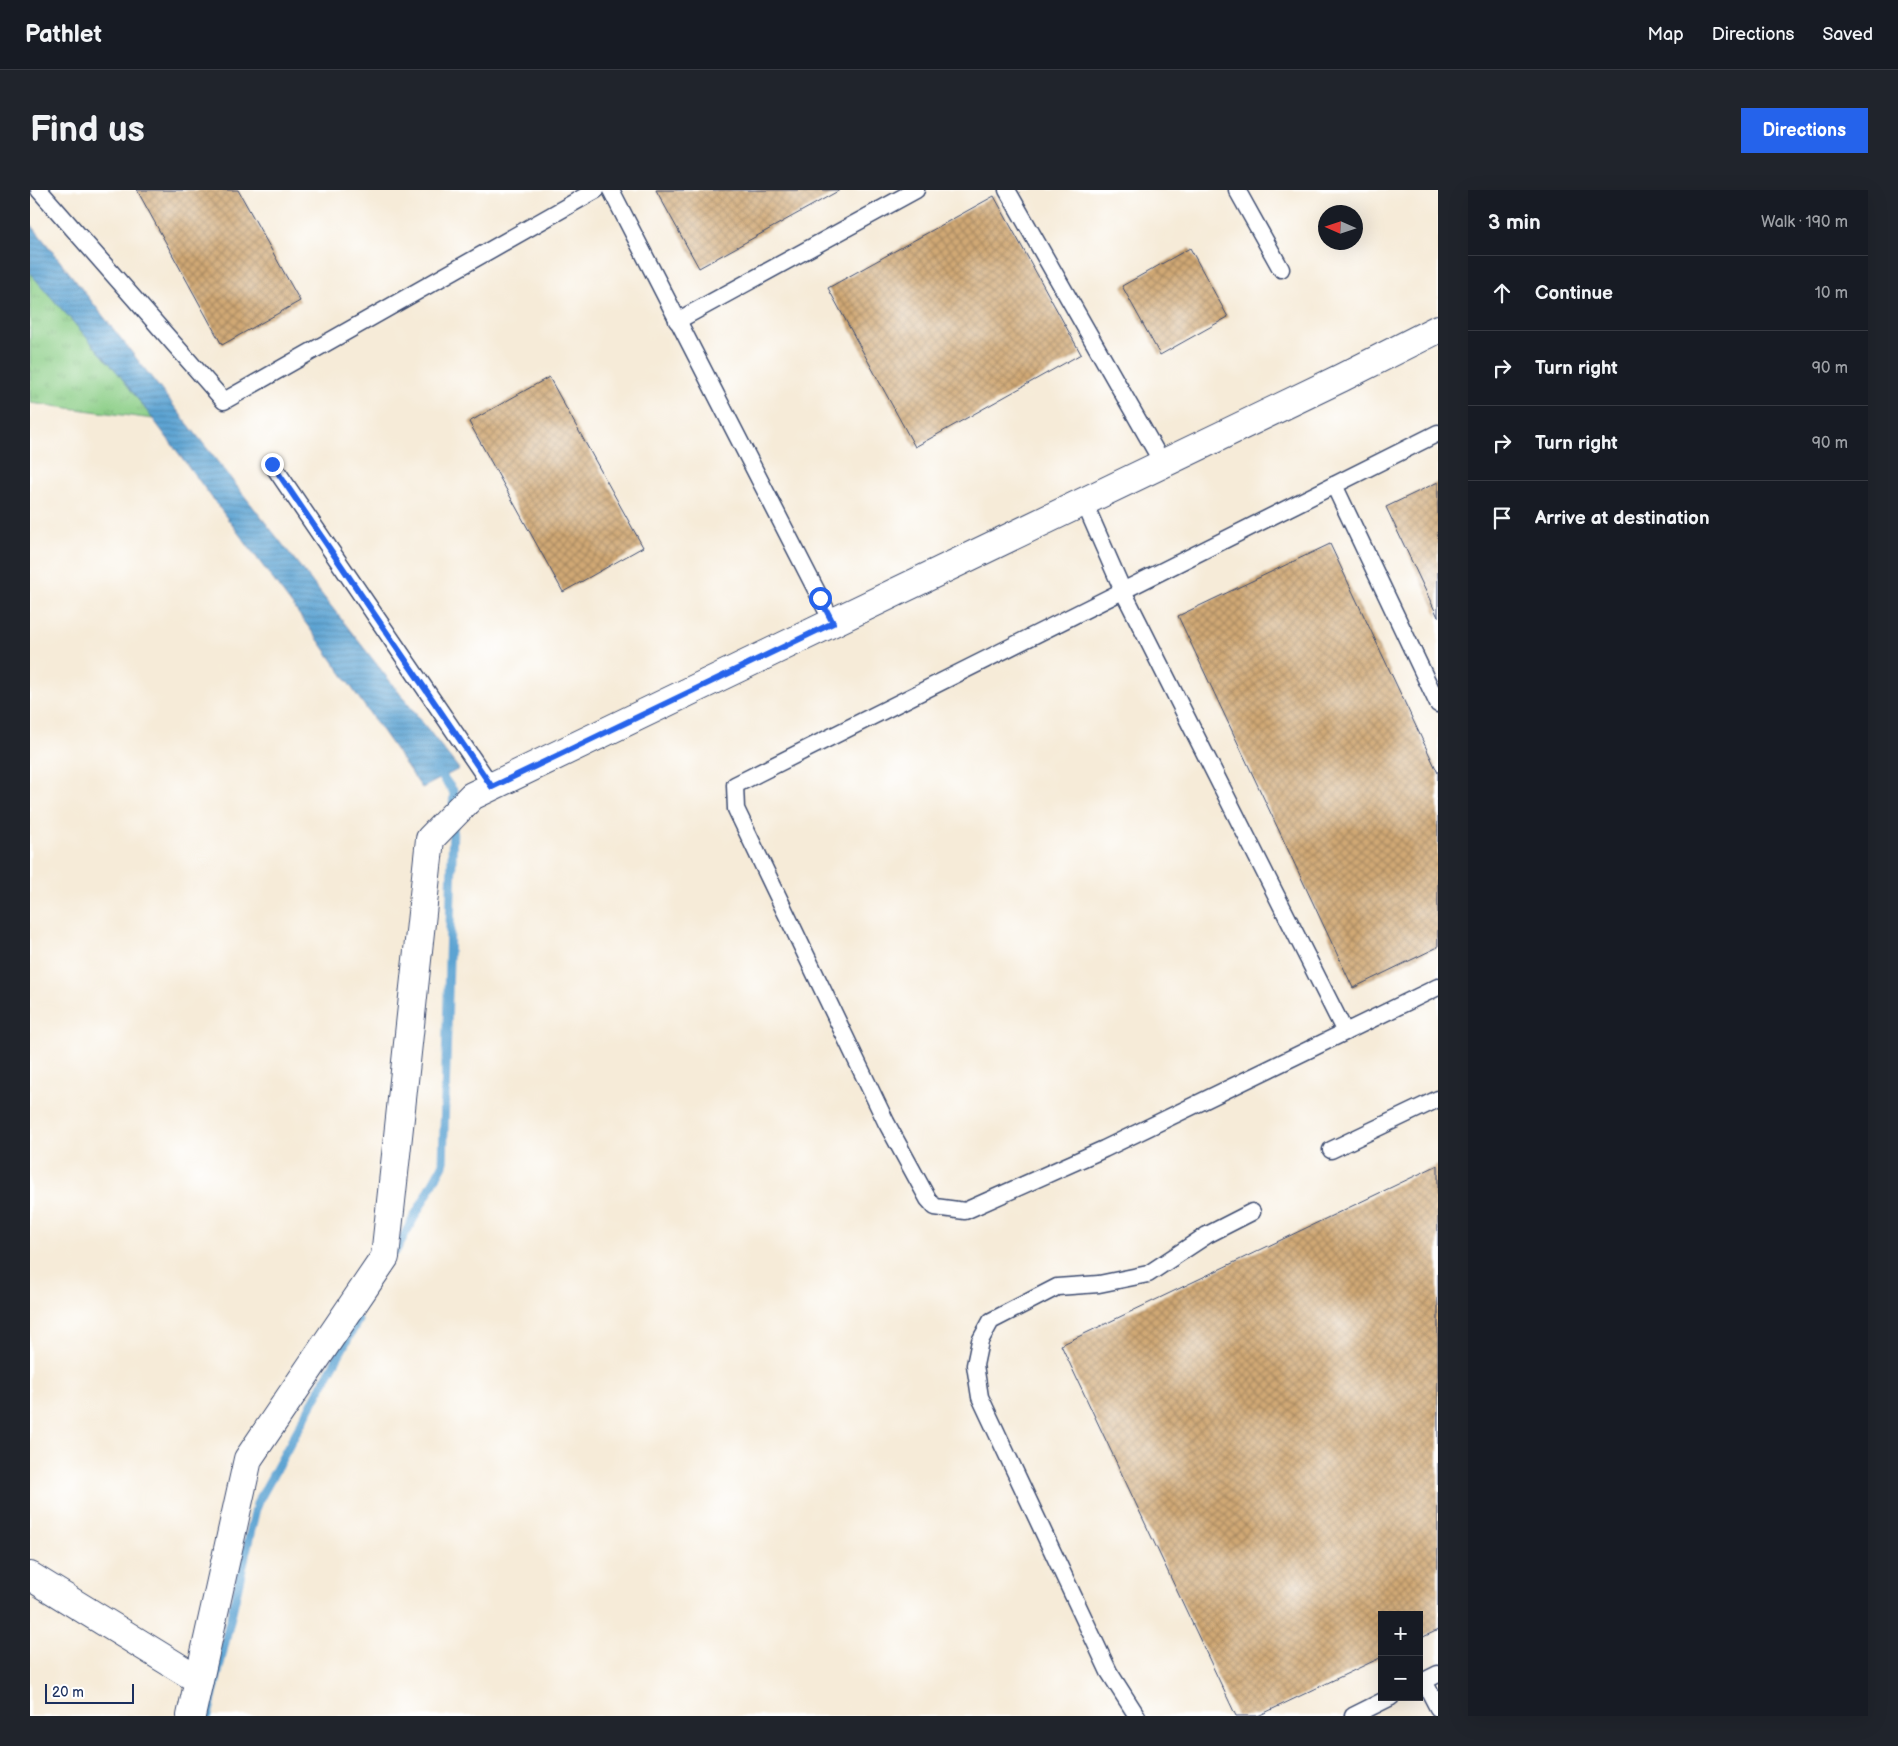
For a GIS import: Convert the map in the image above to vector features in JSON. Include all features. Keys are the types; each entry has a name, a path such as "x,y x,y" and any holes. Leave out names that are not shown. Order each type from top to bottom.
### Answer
{"street":[{"path":"191,1716 248,1460 385,1257 430,839 472,796 1163,464 1438,329"},
{"path":"30,1576 199,1680"}],"lane":[{"path":"39,190 224,401 596,190"},
{"path":"611,190 833,623"},
{"path":"678,321 916,190"},
{"path":"1007,190 1163,464"},
{"path":"1237,190 1281,270"},
{"path":"1438,433 735,786 736,809 886,1122 935,1207 965,1211 1104,1149 1438,987"},
{"path":"272,464 492,787"},
{"path":"1334,485 1438,704"},
{"path":"1084,502 1123,591 1345,1032"},
{"path":"1331,1150 1438,1099"},
{"path":"1137,1716 1109,1672 980,1397 975,1365 980,1341 991,1322 1057,1287 1099,1284 1148,1274 1207,1236 1252,1212"},
{"path":"1427,1680 1438,1708"},
{"path":"1353,1716 1383,1701"}],"green space":[{"path":"30,273 118,373 153,419 30,403"}],"water":[{"path":"30,223 459,769 422,788 319,641 118,373 30,273"}],"building":[{"path":"137,190 238,190 300,301 222,345"},
{"path":"656,190 840,190 699,268"},
{"path":"994,196 1081,354 915,447 828,288"},
{"path":"1190,248 1228,317 1160,355 1122,286"},
{"path":"549,377 643,547 563,592 469,422"},
{"path":"1438,482 1438,617 1386,507"},
{"path":"1330,544 1438,773 1438,947 1353,988 1178,616"},
{"path":"1438,1165 1438,1630 1423,1637 1423,1611 1378,1611 1378,1659 1258,1716 1236,1716 1061,1345"}],"waterway":[{"path":"436,768 454,792 453,807"},
{"path":"395,1252 443,1165 453,825"},
{"path":"208,1716 257,1504 358,1320"}],"route":[{"path":"272,464 492,787 833,623 820,598"}]}
